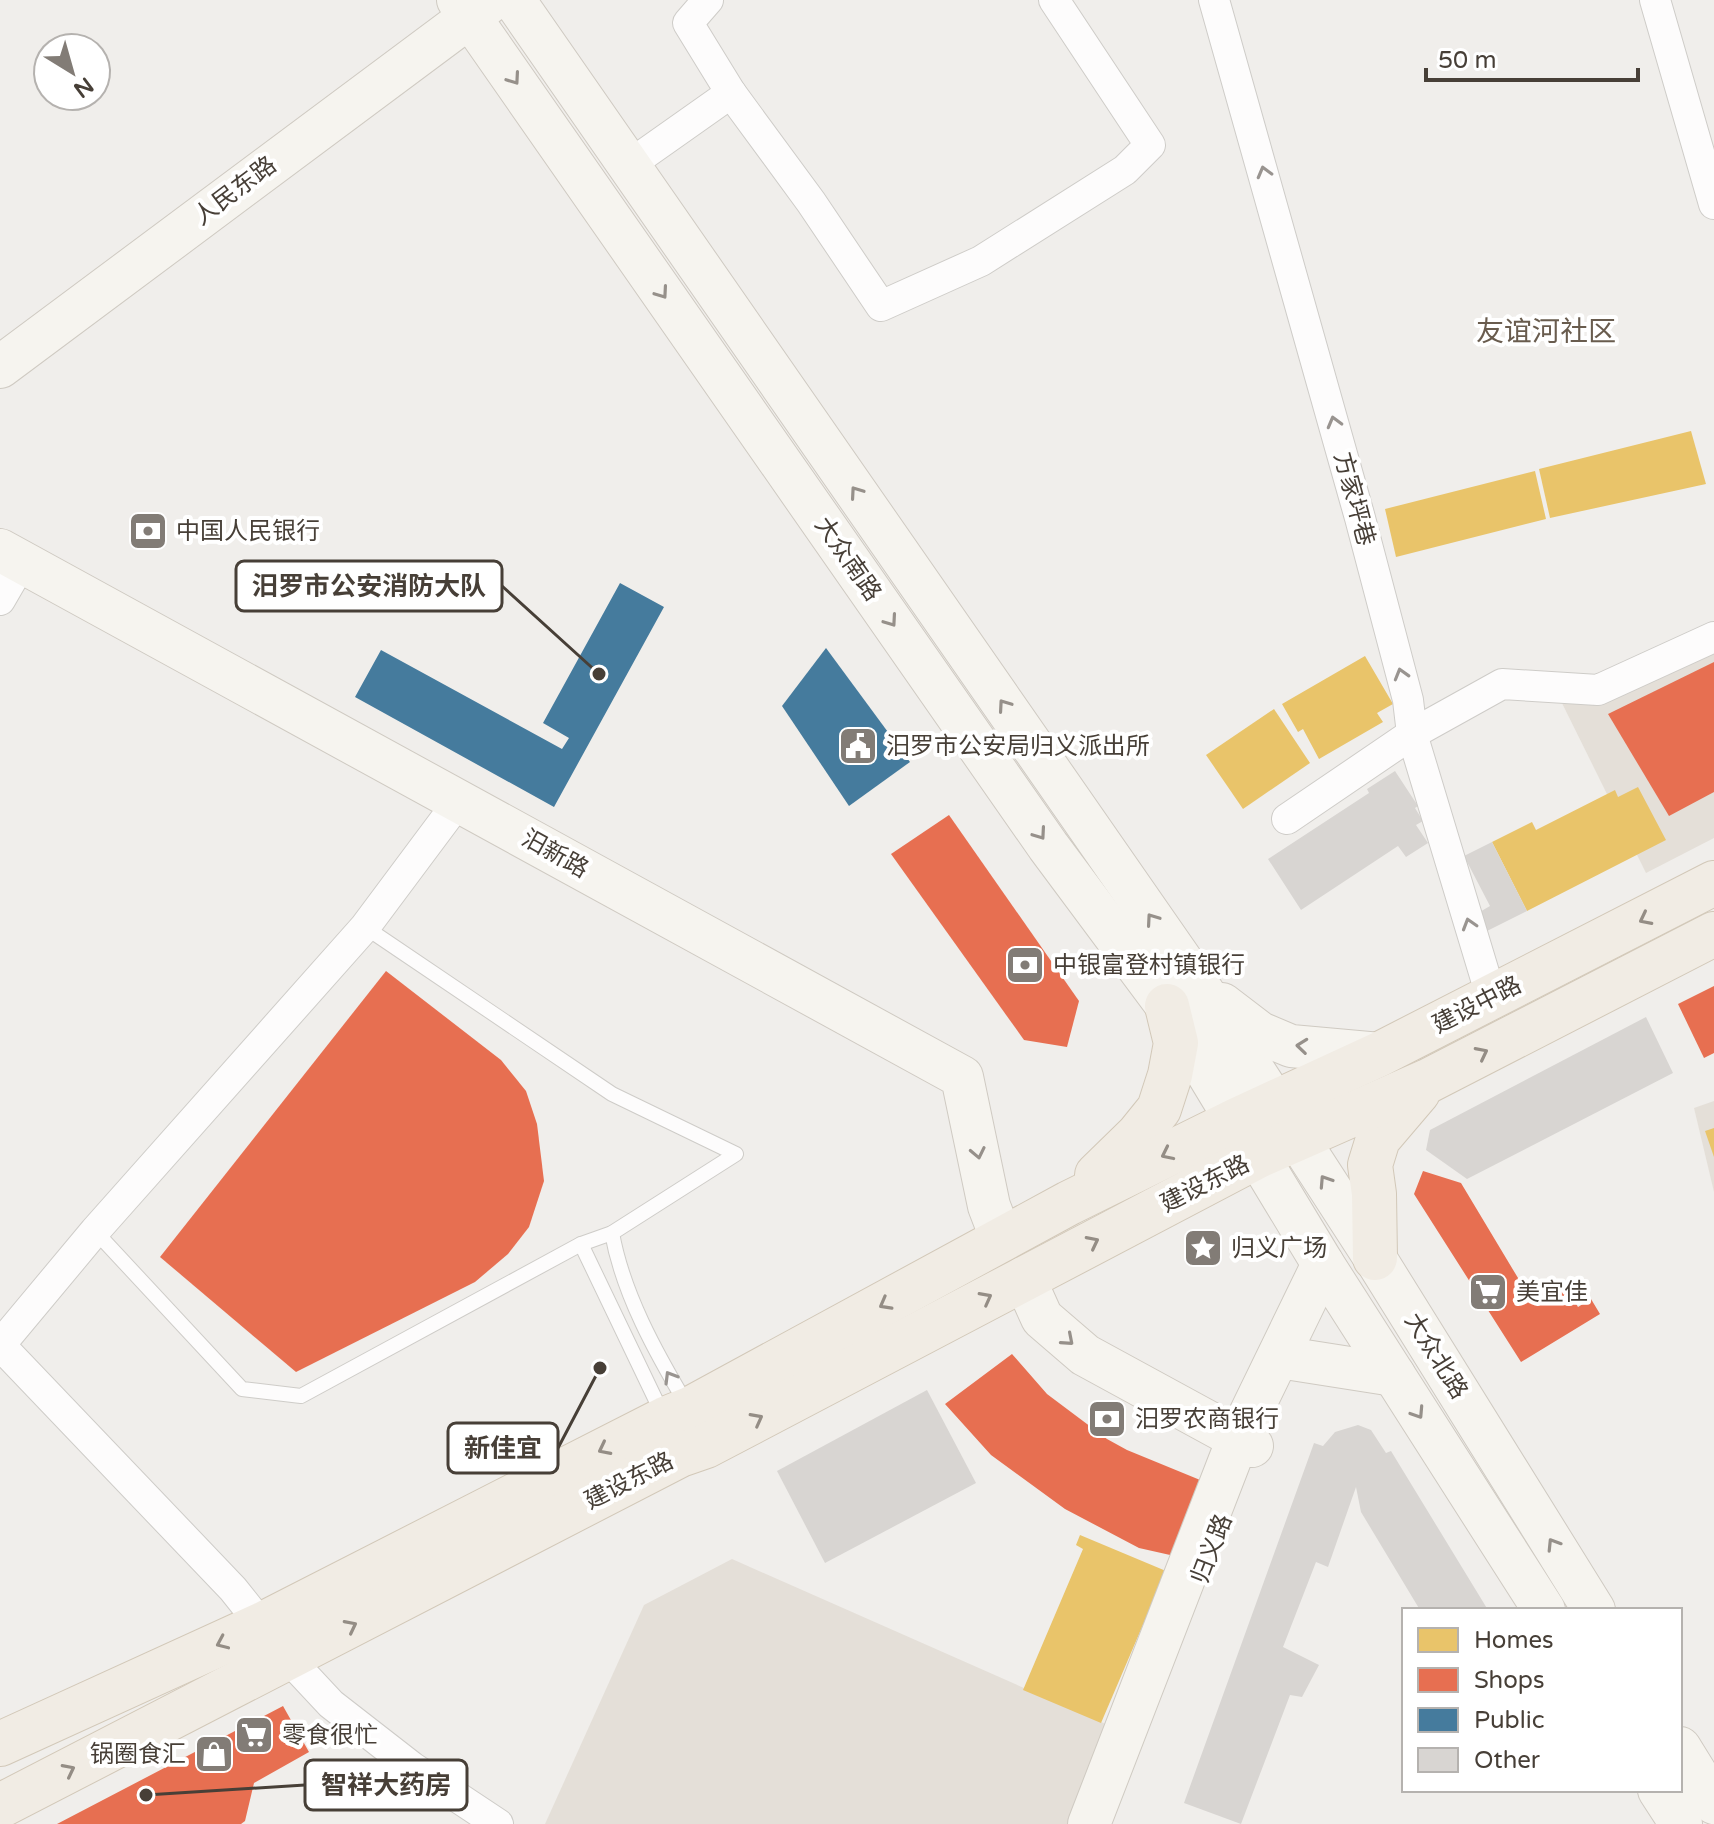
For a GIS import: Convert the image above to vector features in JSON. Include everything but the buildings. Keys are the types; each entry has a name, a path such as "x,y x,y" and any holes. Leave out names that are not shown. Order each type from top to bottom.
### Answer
{"main road":[{"name":"大众南路","path":"514,0 629,165 1182,994 1257,1126"},
{"name":"大众南路","path":"469,4 1039,833 1182,994"},
{"name":"人民东路","path":"0,336 469,4"},
{"name":"人民东路","path":"0,367 469,4"},
{"name":"汨新路","path":"7,573 962,1077 989,1206 1002,1240"},
{"name":"建设中路","path":"1257,1126 1380,1054 1714,883"},
{"name":"建设中路","path":"1257,1126 1298,1140 1428,1081 1714,934"},
{"path":"1069,1203 1138,1135 1159,1109 1170,1075 1182,994 1291,1046 1380,1054"},
{"path":"1375,1258 1374,1194 1370,1165 1378,1139 1428,1081"},
{"name":"建设东路","path":"685,1432 1002,1240 1069,1203 1257,1126"},
{"name":"建设东路","path":"0,1806 276,1641 685,1432 1024,1278 1257,1126"},
{"name":"大众北路","path":"1257,1126 1329,1272 1543,1608"},
{"name":"大众北路","path":"1298,1140 1593,1608"},
{"path":"1089,1824 1245,1443 1329,1272"},
{"name":"归义路","path":"1106,1824 1245,1443 1292,1359 1329,1272"},
{"path":"1024,1278 1042,1318 1085,1355 1245,1443"},
{"path":"1292,1359 1394,1375"},
{"name":"建设东路","path":"0,1744 276,1641"},
{"path":"1682,1751 1714,1803"},
{"path":"1660,1792 1681,1824"}],"street":[{"path":"708,0 688,23 731,93 811,202 881,306 981,261 1125,170 1150,145 1054,0"},
{"name":"方家坪巷","path":"1214,0 1360,518 1408,700 1412,734 1492,999"},
{"path":"1655,0 1714,204"},
{"path":"629,165 731,93"},
{"path":"1287,819 1412,734 1502,684 1598,690 1714,637"},
{"path":"451,810 365,927 95,1231 0,1345 233,1589 331,1704 412,1767 498,1824"}],"lane":[{"path":"95,1231 242,1389 301,1396 581,1244 612,1233 736,1154 612,1094 365,927"},
{"path":"612,1233 618,1263 663,1364 685,1432"},
{"path":"581,1244 685,1432"}],"shaded area":[{"path":"1714,624 1714,838 1646,873 1558,695"},
{"path":"1714,1101 1714,1192 1694,1108"},
{"path":"732,1559 1117,1729 1078,1824 545,1824 644,1605"}],"place":[{"name":"中国人民银行","path":"148,531"},
{"name":"汨罗市公安消防大队","path":"599,674"},
{"name":"汨罗市公安局归义派出所","path":"858,746"},
{"name":"中银富登村镇银行","path":"1025,965"},
{"name":"归义广场","path":"1203,1248"},
{"name":"美宜佳","path":"1488,1292"},
{"name":"新佳宜","path":"600,1368"},
{"name":"汨罗农商银行","path":"1107,1419"},
{"name":"零食很忙","path":"254,1735"},
{"name":"锅圈食汇","path":"214,1754"},
{"name":"智祥大药房","path":"146,1795"}],"district":[{"name":"友谊河社区","path":"1546,332"}]}
